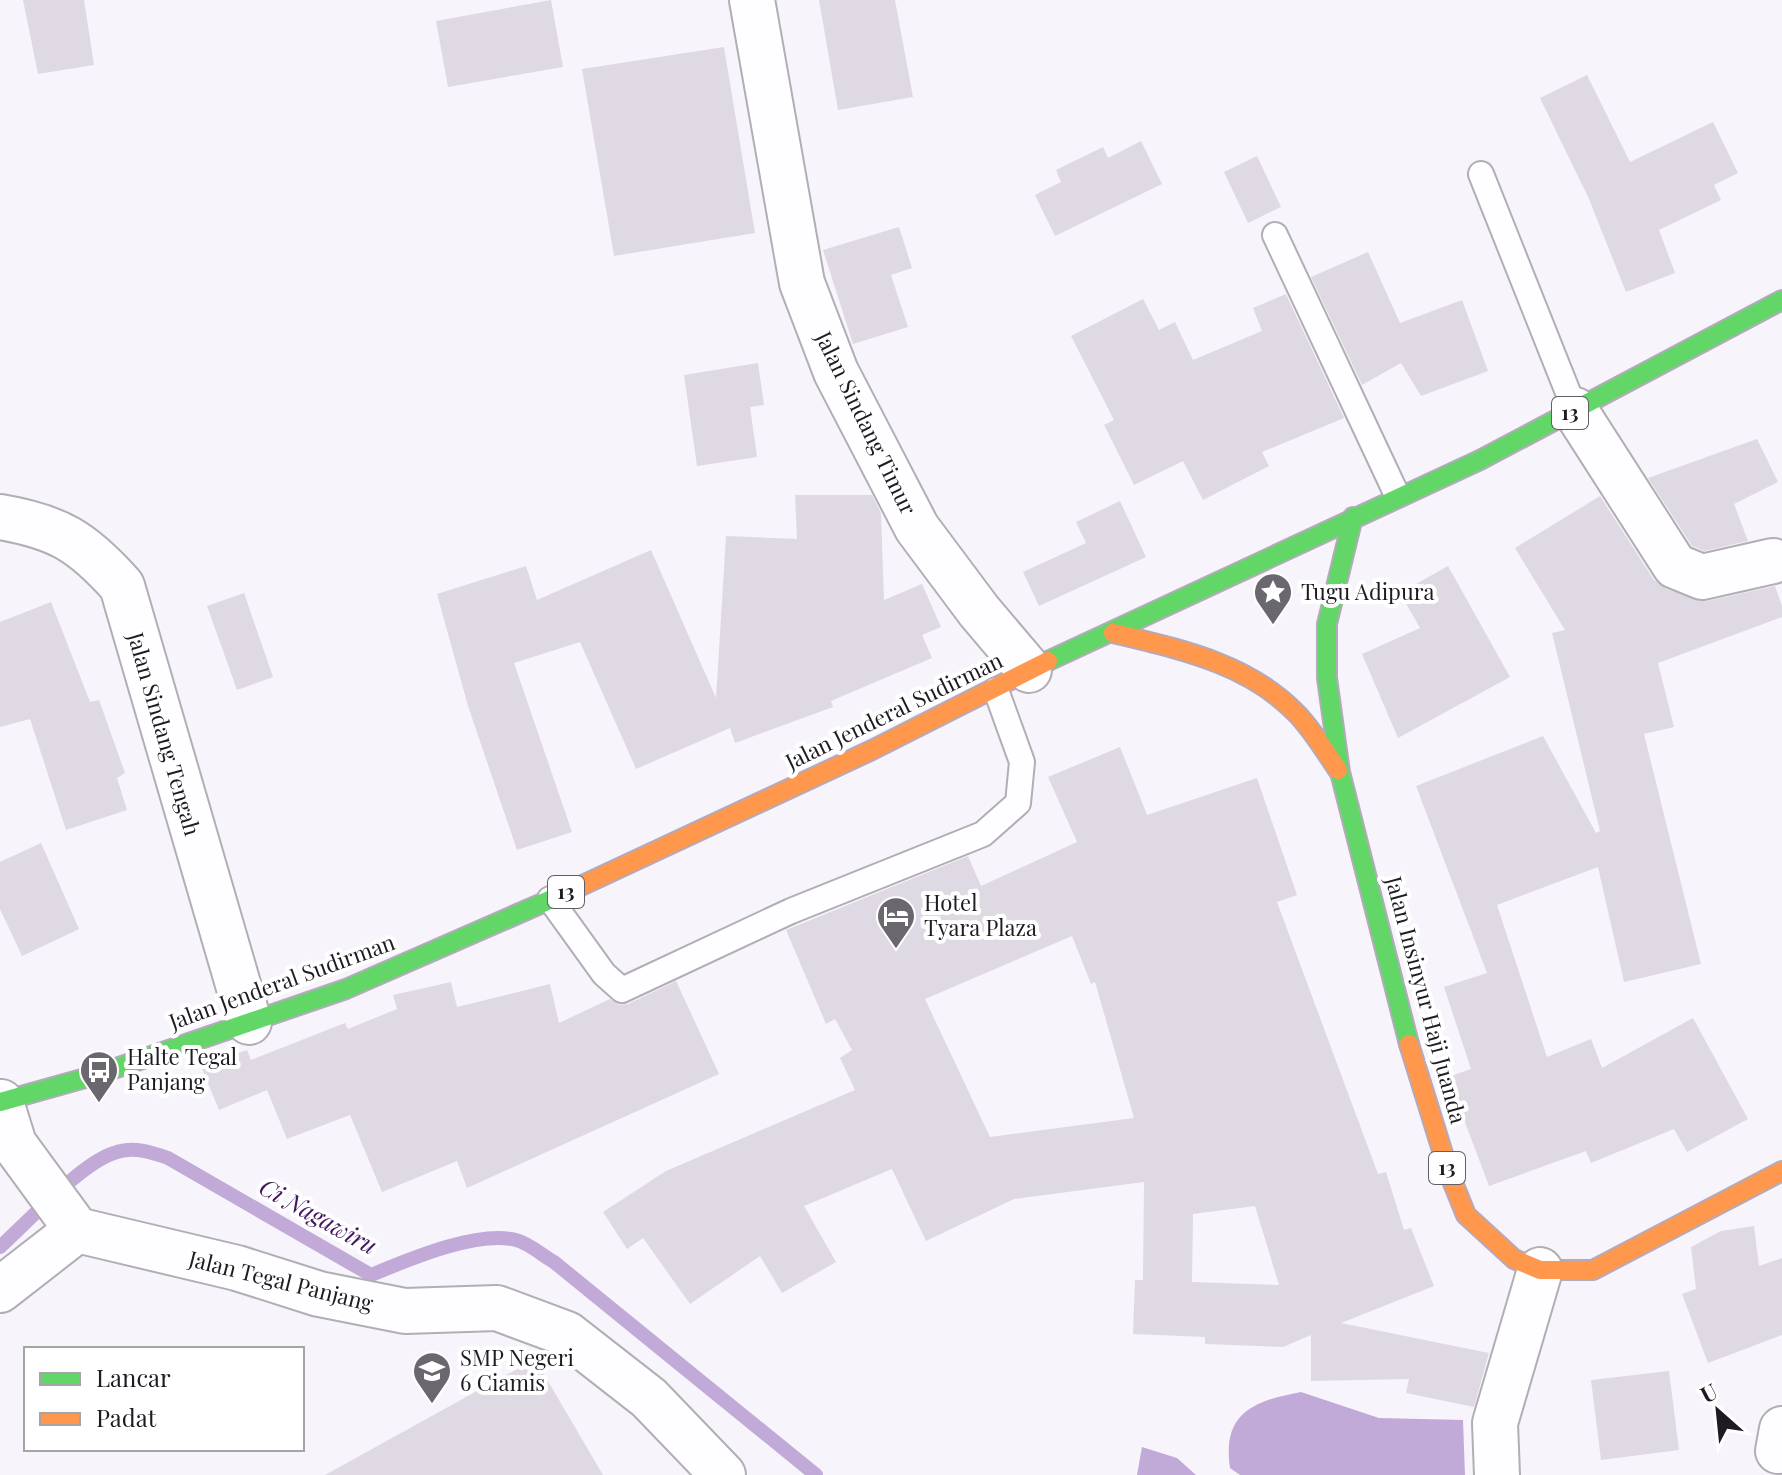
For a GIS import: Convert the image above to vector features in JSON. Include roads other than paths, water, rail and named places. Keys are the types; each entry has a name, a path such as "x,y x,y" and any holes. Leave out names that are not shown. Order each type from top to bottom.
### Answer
{"highway":[{"name":"Jalan Jenderal Sudirman","path":"0,1102 96,1075 346,989 550,899 1397,495 1480,460 1782,300"},
{"name":"13","path":"1340,772 1327,678 1327,624 1353,517"},
{"name":"13","path":"1113,633 1212,657 1249,678 1293,710 1340,772"},
{"name":"Jalan Insinyur Haji Juanda","path":"1340,772 1373,891 1401,1018 1449,1173 1466,1215 1514,1259 1540,1270 1593,1270 1782,1171"}],"street":[{"name":"Jalan Sindang Timur","path":"752,0 802,283 836,372 917,528 979,611 1012,680"},
{"path":"1575,410 1675,566 1702,577 1773,561"},
{"name":"Jalan Sindang Tengah","path":"0,517 62,532 94,554 122,586 249,1022"},
{"path":"0,1102 14,1144 66,1215 0,1290"},
{"name":"Jalan Tegal Panjang","path":"66,1215 319,1294 405,1311 497,1308 567,1334 649,1398 723,1475"},
{"path":"1497,1475 1495,1423 1540,1270"}],"lane":[{"path":"1481,174 1575,410"},
{"path":"1275,235 1397,495"},
{"path":"550,899 604,974 622,990 791,911 983,834 1018,803 1022,762 1012,680"}],"waterway":[{"name":"Ci Nagawiru","path":"0,1247 86,1169 100,1159 128,1150 168,1158 371,1275 463,1243 482,1239 516,1240 554,1262 816,1475"}],"place":[{"name":"Tugu Adipura","path":"1273,626"},
{"name":"Hotel Tyara Plaza","path":"896,950"},
{"name":"Halte Tegal Panjang","path":"99,1104"},
{"name":"SMP Negeri 6 Ciamis","path":"432,1405"}]}
